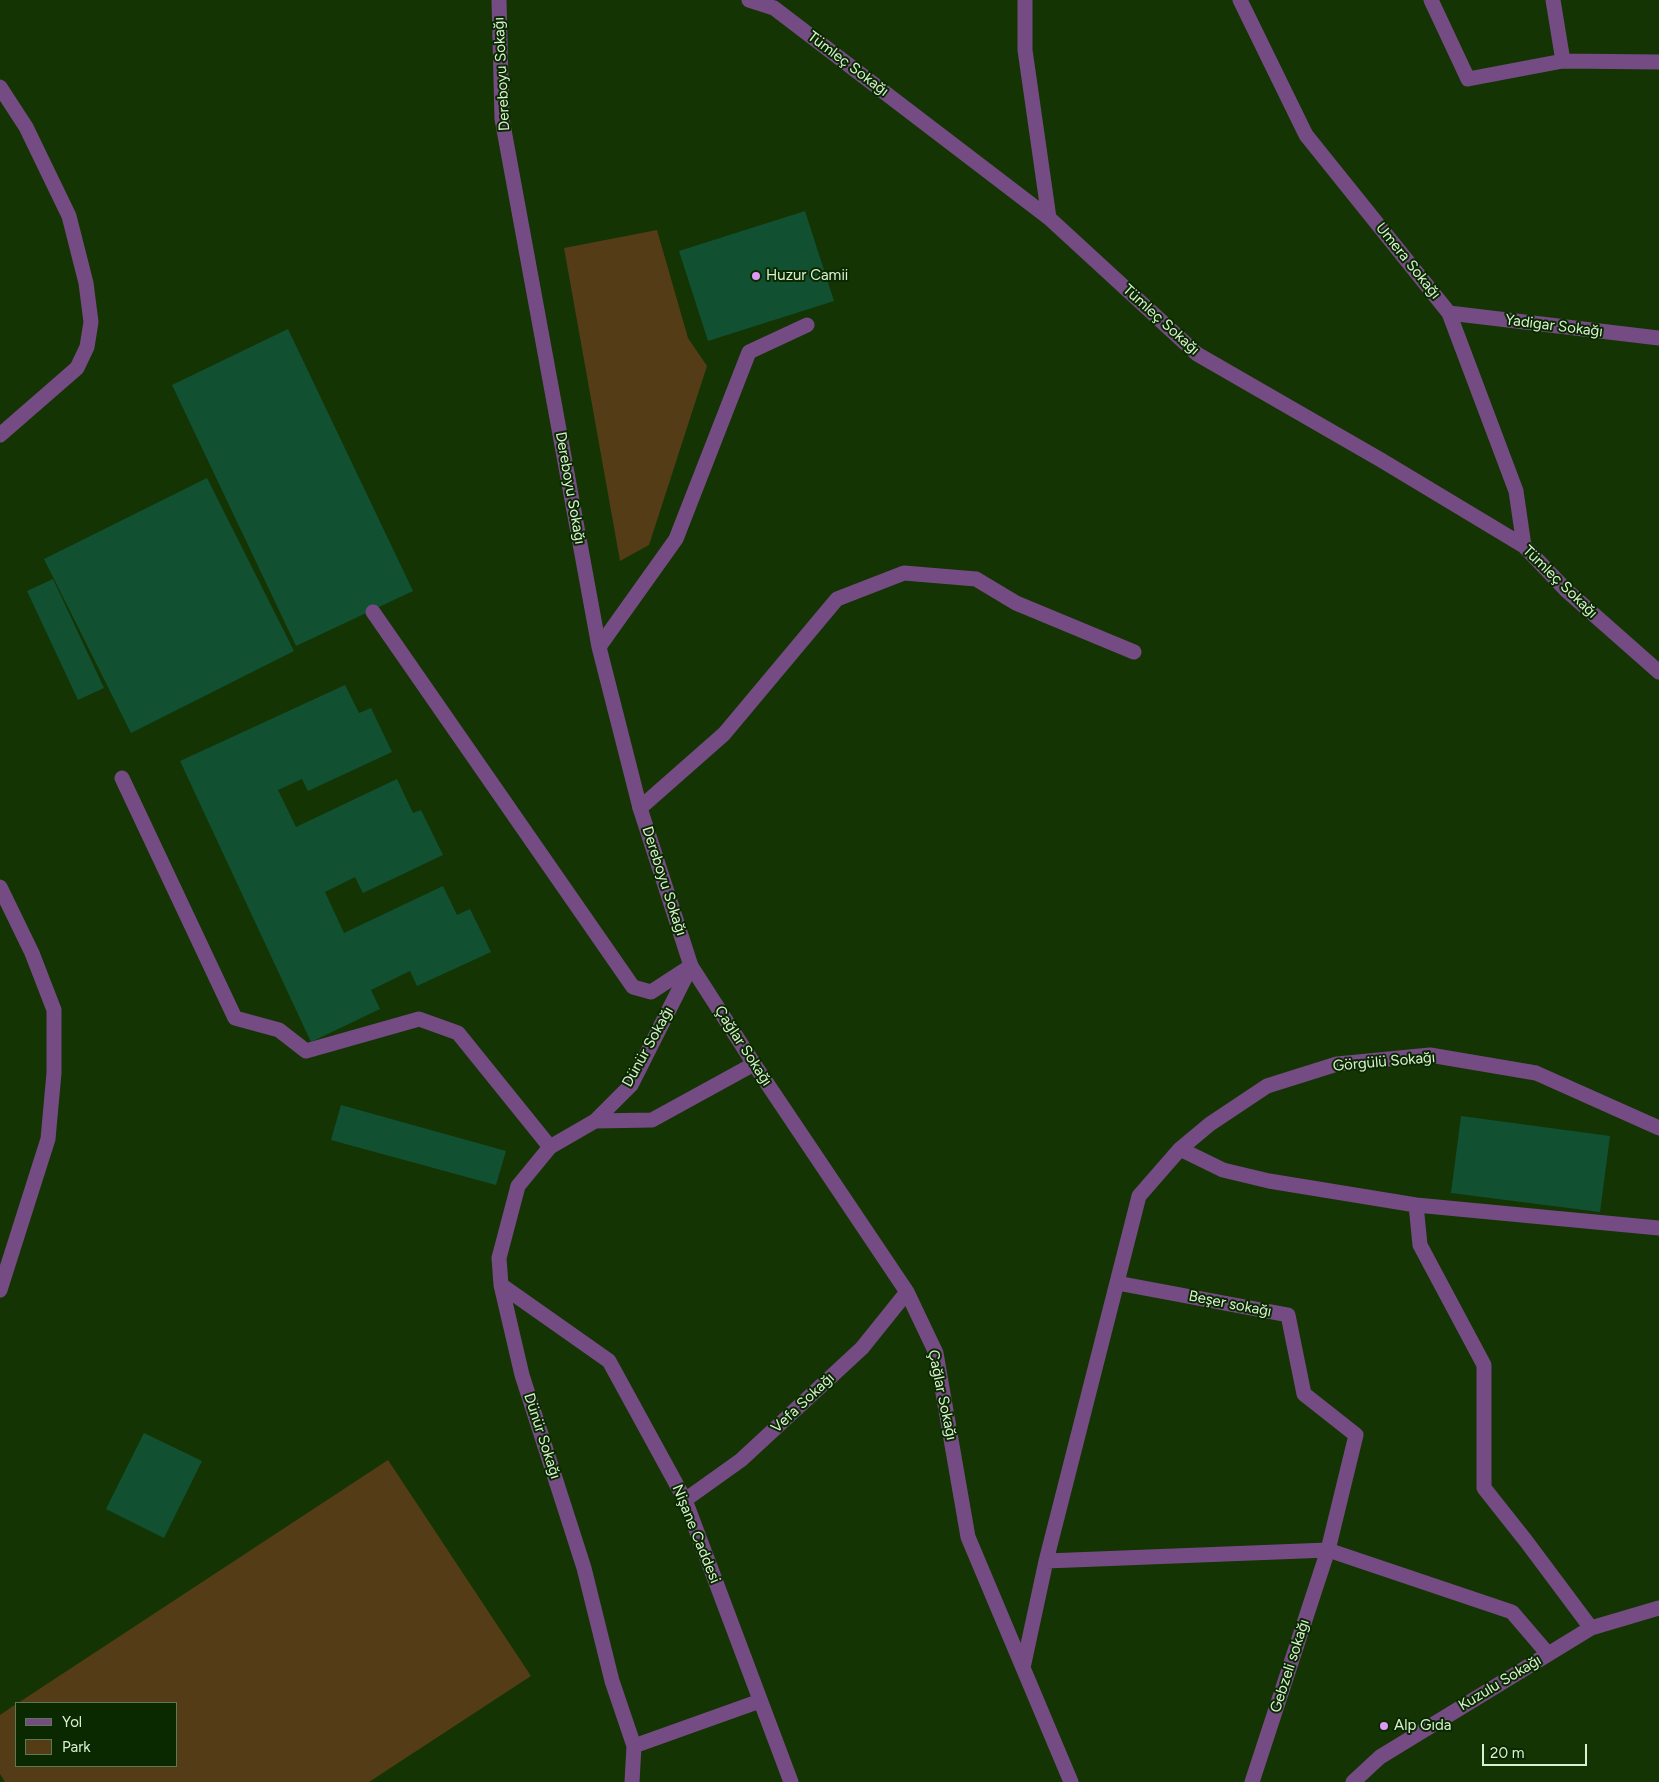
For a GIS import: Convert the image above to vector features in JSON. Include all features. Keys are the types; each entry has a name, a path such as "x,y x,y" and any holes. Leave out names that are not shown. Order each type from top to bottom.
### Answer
{"street":[{"name":"Dereboyu Sokağı","path":"499,0 502,119 599,647 640,808 691,966"},
{"name":"Tümleç Sokağı","path":"749,0 774,8 1048,218 1197,354 1381,460 1524,546 1566,590 1659,672"},
{"path":"1025,0 1024,50 1048,218"},
{"name":"Umera Sokağı","path":"1240,0 1306,135 1449,313 1516,491 1524,546"},
{"path":"1432,0 1468,79 1563,61 1659,62"},
{"path":"1553,0 1563,61"},
{"path":"0,87 26,126 69,216 86,283 91,322 87,347 77,368 0,435"},
{"name":"Yadigar Sokağı","path":"1449,313 1659,338"},
{"path":"599,647 676,539 749,352 807,326"},
{"path":"640,808 724,734 837,599 904,573 976,579 1016,603 1134,652"},
{"path":"373,612 633,987 650,992 691,966"},
{"path":"122,778 235,1018 279,1030 306,1051 419,1019 458,1033 550,1146"},
{"path":"0,887 32,952 54,1010 54,1073 48,1139 0,1290"},
{"name":"Çağlar Sokağı","path":"691,966 754,1064 907,1292 936,1353 968,1536 1071,1782"},
{"name":"Dünür Sokağı","path":"632,1782 634,1746 612,1681 584,1568 522,1375 501,1285 499,1258 518,1186 550,1146 596,1121 631,1085 691,966"},
{"name":"Görgülü Sokağı","path":"1023,1668 1046,1561 1139,1196 1180,1149 1210,1124 1266,1086 1337,1064 1430,1054 1536,1073 1659,1128"},
{"name":"Dünür Sokağı","path":"596,1121 652,1120 754,1064"},
{"path":"1180,1149 1223,1170 1269,1181 1416,1205 1659,1228"},
{"path":"1416,1205 1420,1245 1484,1365 1484,1488 1591,1628"},
{"name":"Beşer sokağı","path":"1117,1283 1288,1315 1304,1394 1356,1435 1328,1550"},
{"name":"Nişane Caddesi","path":"501,1285 609,1361 685,1500 791,1782"},
{"name":"Vefa Sokağı","path":"685,1500 741,1460 862,1348 907,1292"},
{"path":"1046,1561 1328,1550 1512,1612 1548,1654"},
{"name":"Gebzeli sokağı","path":"1252,1782 1328,1550"},
{"name":"Kuzulu Sokağı","path":"1353,1782 1380,1757 1591,1628 1659,1608"},
{"path":"634,1746 760,1701"}],"green space":[{"path":"657,230 688,338 707,366 649,545 620,561 564,248"},
{"path":"388,1460 531,1676 369,1782 5,1782 0,1774 0,1715 15,1705 15,1767 178,1767 178,1702 20,1702"}],"building":[{"name":"Huzur Camii","path":"805,211 834,301 708,341 679,251"},
{"path":"288,329 413,591 296,646 172,385"},
{"path":"207,478 294,651 131,733 44,559"},
{"path":"53,579 104,688 78,700 27,591"},
{"path":"345,685 359,713 371,708 392,752 308,791 302,779 278,790 296,827 397,779 413,813 421,810 443,855 363,893 355,877 325,892 344,933 443,886 457,915 470,909 491,952 417,986 410,971 371,990 380,1009 311,1042 180,761"},
{"path":"341,1105 506,1151 496,1185 331,1140"},
{"path":"1461,1116 1610,1136 1600,1212 1451,1193"},
{"path":"144,1433 202,1461 164,1538 106,1509"}],"place":[{"name":"Huzur Camii","path":"756,276"},
{"name":"Alp Gıda","path":"1384,1726"}]}
